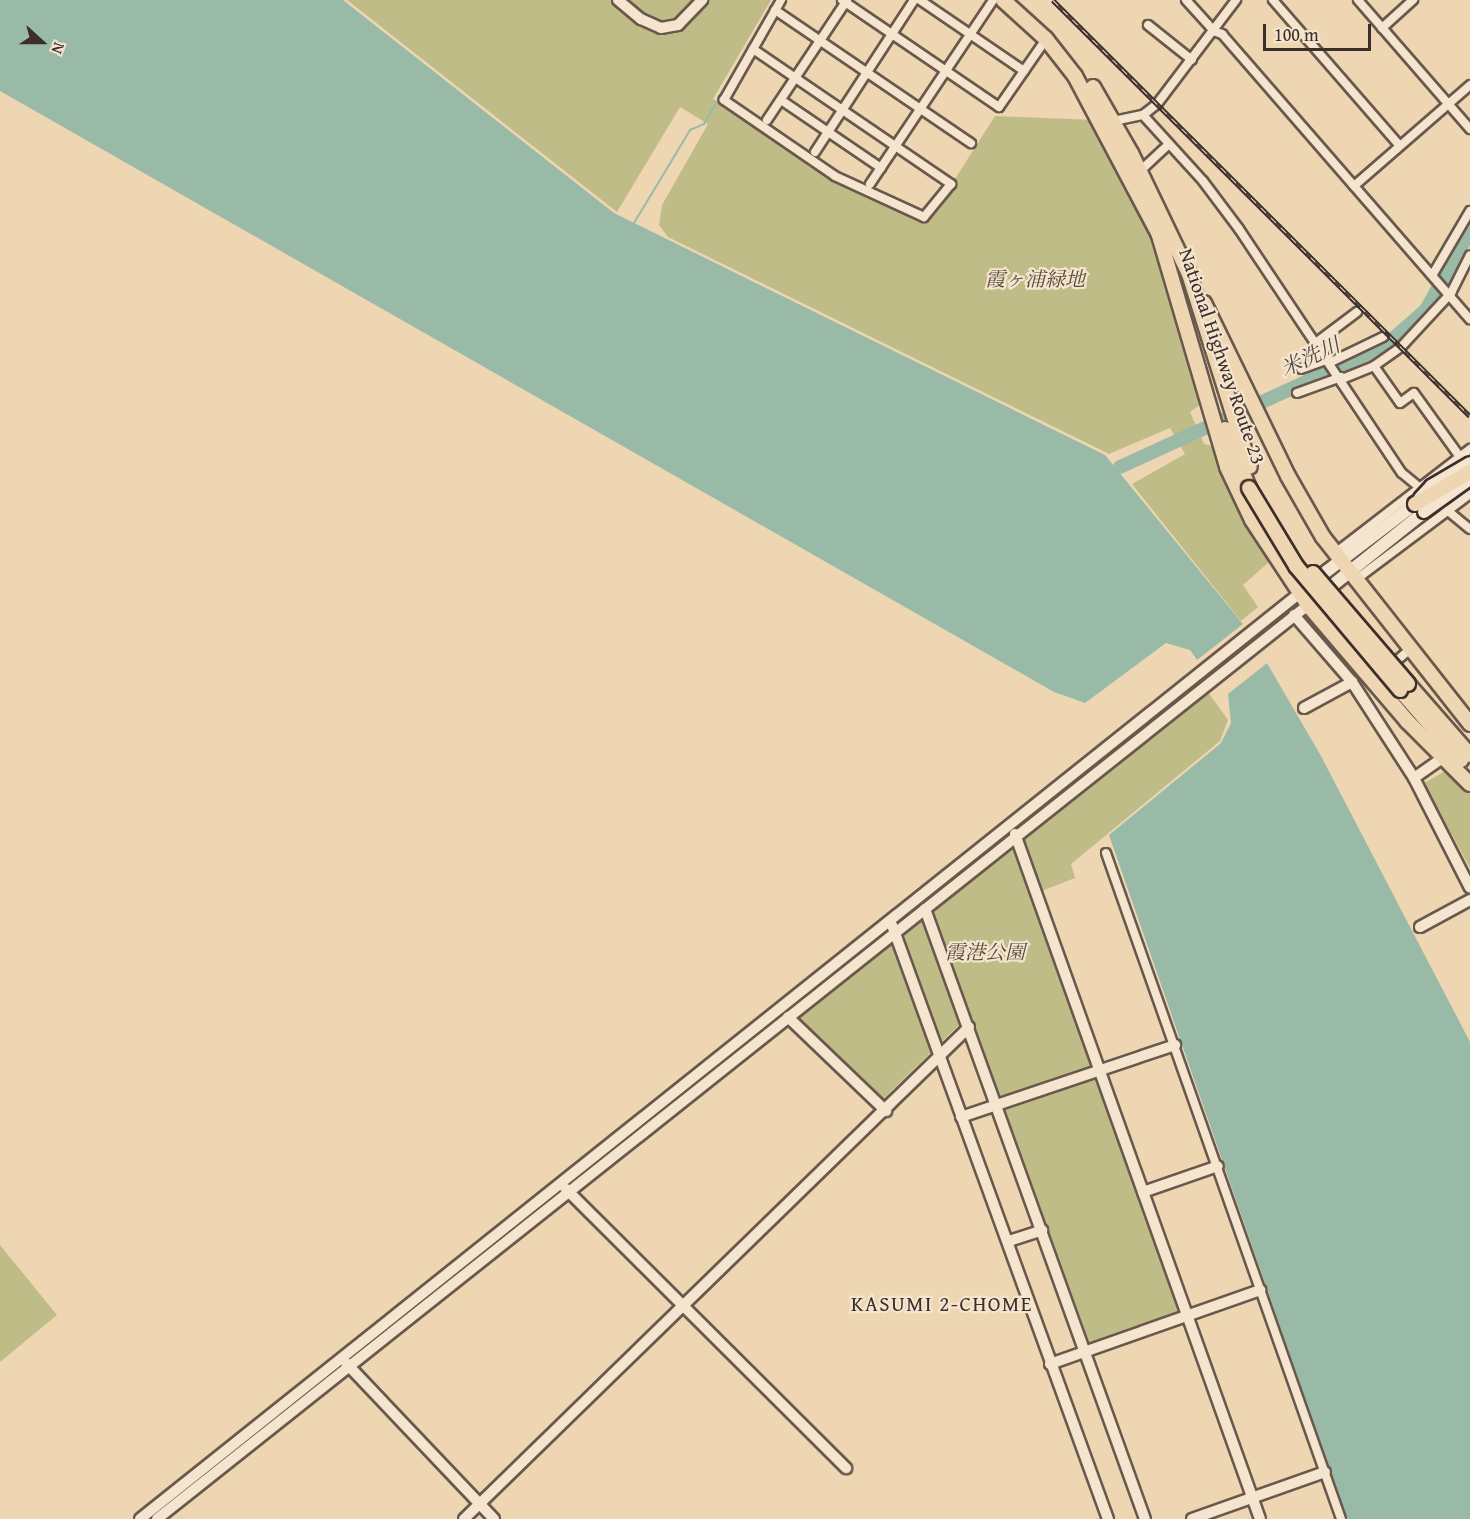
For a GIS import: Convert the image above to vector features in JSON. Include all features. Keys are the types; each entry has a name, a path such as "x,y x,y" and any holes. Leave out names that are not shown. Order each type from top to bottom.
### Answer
{"main road":[{"name":"National Highway Route 23","path":"1003,0 1046,39 1109,122 1158,232 1226,432 1253,485 1314,574 1470,771"},
{"name":"National Highway Route 23","path":"1017,0 1068,51 1140,171 1189,274 1217,405"},
{"path":"1189,274 1247,388 1292,484 1337,557 1409,650 1468,716"},
{"path":"1226,432 1242,502 1304,599 1407,721 1445,756 1470,784"},
{"path":"1420,508 1431,486 1461,461"},
{"path":"1304,599 1351,577 1420,508 1470,472"},
{"path":"1304,599 1337,557 1470,479"},
{"name":"National Highway Route 23","path":"1404,687 1470,755"}],"street":[{"path":"618,0 645,21 661,28 678,25 702,0"},
{"path":"753,49 951,184 924,217 835,176 724,100 775,10 781,0"},
{"path":"815,152 914,0"},
{"path":"920,0 1024,71"},
{"path":"870,184 993,0"},
{"path":"1186,0 1214,31 1222,34 1450,292 1470,319"},
{"path":"1109,122 1143,115 1160,102 1236,0"},
{"path":"1273,0 1399,145"},
{"path":"1358,0 1470,129"},
{"path":"1382,28 1413,0"},
{"path":"767,120 821,41 845,1 891,35 999,107 1046,39"},
{"path":"775,10 971,143"},
{"path":"1148,25 1192,60"},
{"path":"1354,186 1470,84"},
{"path":"782,100 881,168"},
{"path":"1143,115 1210,191 1341,377 1402,473 1416,488 1470,529"},
{"path":"1140,171 1168,145"},
{"path":"1435,275 1470,211"},
{"path":"1297,393 1374,366 1401,347 1450,292 1470,255"},
{"path":"1317,342 1357,312"},
{"path":"1301,369 1330,361 1383,337"},
{"path":"1374,366 1400,403 1414,393 1461,461 1470,487"},
{"path":"1337,557 1416,488 1461,461 1470,449"},
{"path":"1351,577 1470,494"},
{"path":"140,1519 342,1358 788,1017 1017,837 1294,615 1304,599"},
{"path":"157,1519 350,1367 890,919 1253,631 1304,599"},
{"path":"1294,615 1352,682 1414,778 1470,888"},
{"path":"1373,680 1409,650"},
{"path":"1304,708 1352,682"},
{"path":"1414,778 1445,756"},
{"path":"1009,826 1017,837 1260,1519"},
{"path":"1106,853 1341,1519"},
{"path":"1420,927 1470,900"},
{"path":"890,919 925,909"},
{"path":"925,909 998,1106 1145,1519"},
{"path":"890,919 939,1058 1009,1241 1050,1364 1108,1519"},
{"path":"788,1017 886,1111"},
{"path":"464,1519 886,1111 969,1027"},
{"path":"962,1117 1175,1045"},
{"path":"1143,1192 1218,1166"},
{"path":"565,1188 846,1468"},
{"path":"1009,1241 1042,1230"},
{"path":"1050,1364 1260,1290"},
{"path":"342,1358 494,1519"},
{"path":"1192,1519 1325,1472"}],"green space":[{"name":"霞ヶ浦緑地","path":"347,0 771,0 713,99 810,167 918,218 948,190 995,116 1094,120 1150,234 1201,404 1190,412 1204,444 1212,446 1226,486 1269,562 1243,585 1258,607 1241,621 1132,484 1185,454 1170,428 1109,454 668,237 659,225 662,205 708,124 680,107 617,212"},
{"name":"霞港公園","path":"1208,692 1228,720 1220,741 1071,864 1075,878 1034,894 1179,1312 1090,1344 970,1014 881,1101 798,1018"},
{"path":"1447,770 1470,787 1470,868 1424,783"},
{"path":"0,1245 57,1315 0,1362"}],"shaded area":[{"path":"0,0 343,0 614,213 1105,455 1243,624 1197,660 1190,650 1166,643 1085,703 1054,692 0,91"},
{"path":"1267,663 1321,756 1470,1042 1470,1519 1347,1519 1109,835 1221,743 1231,723 1228,694"}],"waterway":[{"path":"634,223 690,130 704,124 776,0"},
{"name":"米洗川","path":"1120,467 1386,345 1426,310 1470,231"}],"railway":[{"path":"1053,0 1470,416"}],"district":[{"name":"KASUMI 2-CHOME","path":"942,1304"}]}
